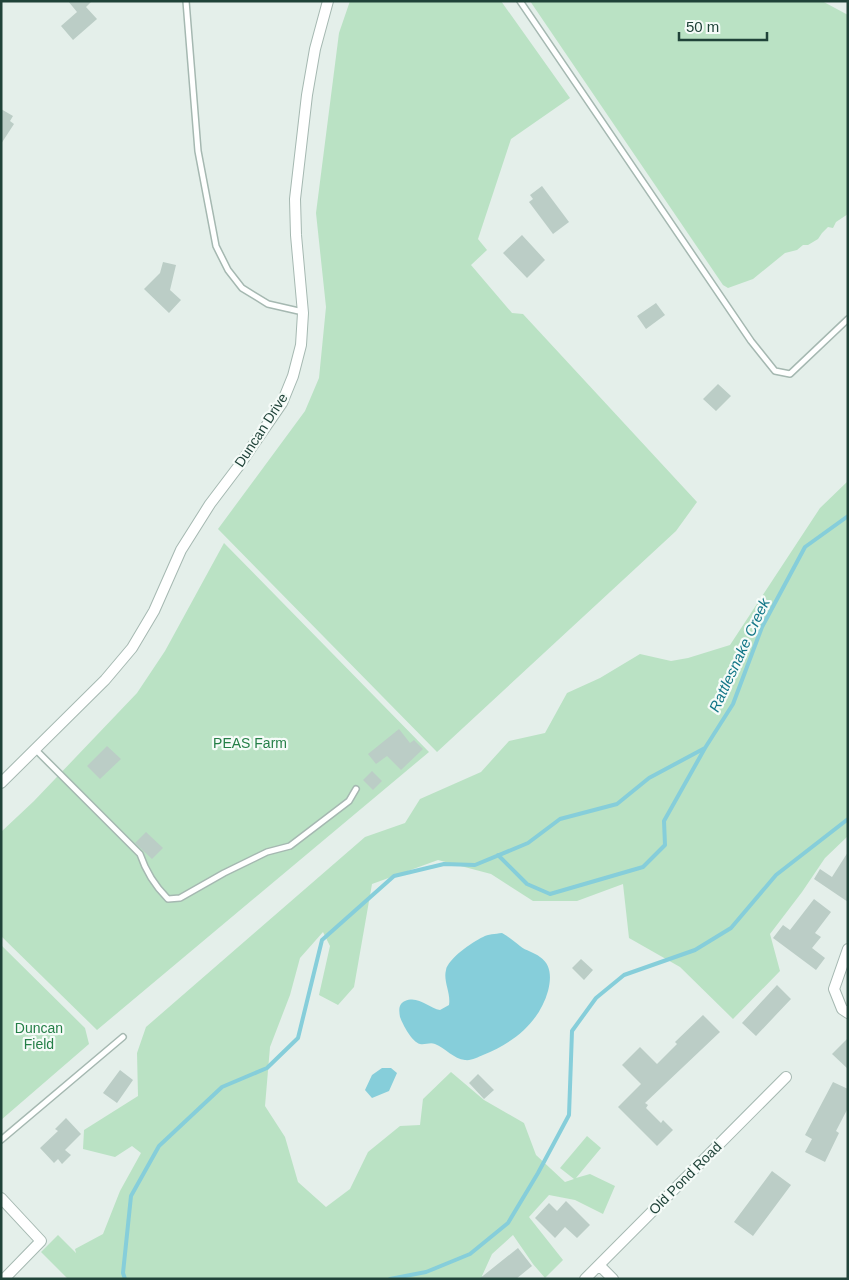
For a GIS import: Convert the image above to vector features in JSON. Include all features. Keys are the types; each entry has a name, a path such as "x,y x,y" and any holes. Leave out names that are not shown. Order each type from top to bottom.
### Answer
{"street":[{"name":"Duncan Drive","path":"1,783 105,680 132,648 154,611 180,550 210,504 282,403 293,376 301,345 303,313 296,235 296,199 315,49 328,1"},
{"path":"848,949 834,989 842,1009 848,1013"},
{"name":"Old Pond Road","path":"585,1279 786,1077"},
{"path":"1,1198 41,1241 4,1279"},
{"path":"599,1265 612,1279"}],"lane":[{"path":"186,1 198,151 216,246 228,270 242,288 268,304 303,313"},
{"path":"520,1 750,341 775,371 790,374 848,319"},
{"path":"36,750 140,854 146,871 156,888 168,899 180,898 224,873 267,852 290,846 350,801 356,790"},
{"path":"1,1140 123,1037"}],"green space":[{"path":"350,1 501,1 570,98 511,139 478,239 487,250 471,265 512,313 523,314 697,502 676,531 437,752 218,529 305,411 319,378 326,307 316,213 339,33"},
{"path":"530,1 822,1 848,15 848,214 836,222 833,228 828,227 818,239 808,245 803,245 797,250 785,253 753,279 728,288 723,285"},
{"path":"848,481 848,836 825,858 770,934 780,971 733,1019 680,967 629,938 623,884 577,901 533,901 491,874 438,860 372,884 354,987 338,1005 319,995 330,946 323,932 300,958 290,995 270,1047 265,1106 285,1137 298,1182 326,1207 350,1189 368,1152 400,1126 420,1125 423,1099 451,1072 484,1100 524,1123 536,1155 565,1182 574,1179 560,1168 587,1136 601,1148 576,1178 590,1174 615,1186 603,1214 575,1200 549,1195 529,1217 563,1260 545,1278 513,1235 492,1254 482,1276 484,1279 68,1279 41,1252 58,1235 76,1253 75,1249 103,1234 120,1191 141,1153 132,1146 115,1157 83,1149 84,1130 138,1096 137,1053 146,1027 365,837 405,823 420,799 481,772 509,741 545,733 567,693 600,678 640,654 671,661 688,658 730,645 820,508"},
{"name":"PEAS Farm","path":"224,543 429,752 97,1030 1,936 1,832 34,801 137,693 165,651"},
{"name":"Duncan Field","path":"1,945 85,1028 89,1044 1,1120"}],"water":[{"path":"502,933 522,948 540,957 549,968 550,982 548,991 538,1013 514,1038 494,1050 470,1060 457,1058 435,1044 417,1043 408,1033 400,1017 399,1010 401,1004 405,1001 414,1000 440,1010 449,1005 445,974 451,961 478,939 487,935"},
{"path":"382,1068 391,1068 397,1073 389,1091 372,1098 365,1090 372,1075"}],"building":[{"path":"68,1 92,1 86,7 97,19 73,40 61,26 77,12"},
{"path":"1,109 13,116 10,121 14,124 1,144"},
{"path":"542,186 569,222 553,234 529,202 533,199 530,195"},
{"path":"522,235 545,260 527,278 503,253"},
{"path":"163,262 176,265 170,290 181,300 169,313 144,289 160,273"},
{"path":"656,303 665,315 646,329 637,316"},
{"path":"718,384 731,396 716,411 703,399"},
{"path":"399,729 410,743 414,740 423,749 401,770 387,756 376,764 368,754"},
{"path":"107,746 121,759 100,779 87,766"},
{"path":"372,771 382,781 373,790 363,780"},
{"path":"146,832 163,848 152,859 135,843"},
{"path":"848,852 848,902 814,879 820,869 832,877"},
{"path":"814,899 831,912 815,933 821,937 812,948 825,958 816,970 773,938 783,925 790,930"},
{"path":"581,959 593,970 584,980 572,968"},
{"path":"777,985 791,999 756,1036 742,1023"},
{"path":"703,1015 720,1032 645,1103 648,1105 646,1108 661,1123 663,1120 673,1130 657,1146 618,1107 641,1084 622,1065 640,1047 657,1064 677,1044 675,1042"},
{"path":"848,1038 848,1069 832,1054"},
{"path":"120,1070 133,1080 117,1103 103,1093"},
{"path":"478,1074 494,1090 484,1099 469,1083"},
{"path":"833,1082 848,1089 848,1108 836,1131 839,1133 825,1162 805,1152 812,1139 805,1135"},
{"path":"66,1118 81,1134 65,1150 71,1155 62,1164 58,1159 54,1163 40,1148 58,1131 55,1129"},
{"path":"772,1171 791,1185 753,1236 734,1222"},
{"path":"566,1201 590,1225 577,1238 565,1227 555,1238 535,1218 549,1203 557,1211"},
{"path":"518,1248 532,1266 516,1279 479,1279"}],"waterway":[{"name":"Rattlesnake Creek","path":"125,1279 123,1273 131,1196 159,1146 222,1087 267,1068 298,1038 322,940 394,876 444,864 475,865 528,843 560,819 617,804 649,778 705,748 733,704 762,627 805,547 848,516"},
{"path":"498,855 527,884 550,894 643,867 665,845 664,821 705,748"},
{"path":"390,1279 426,1272 470,1254 508,1223 538,1173 569,1115 572,1031 596,998 624,975 695,950 731,928 776,875 848,819"}]}
